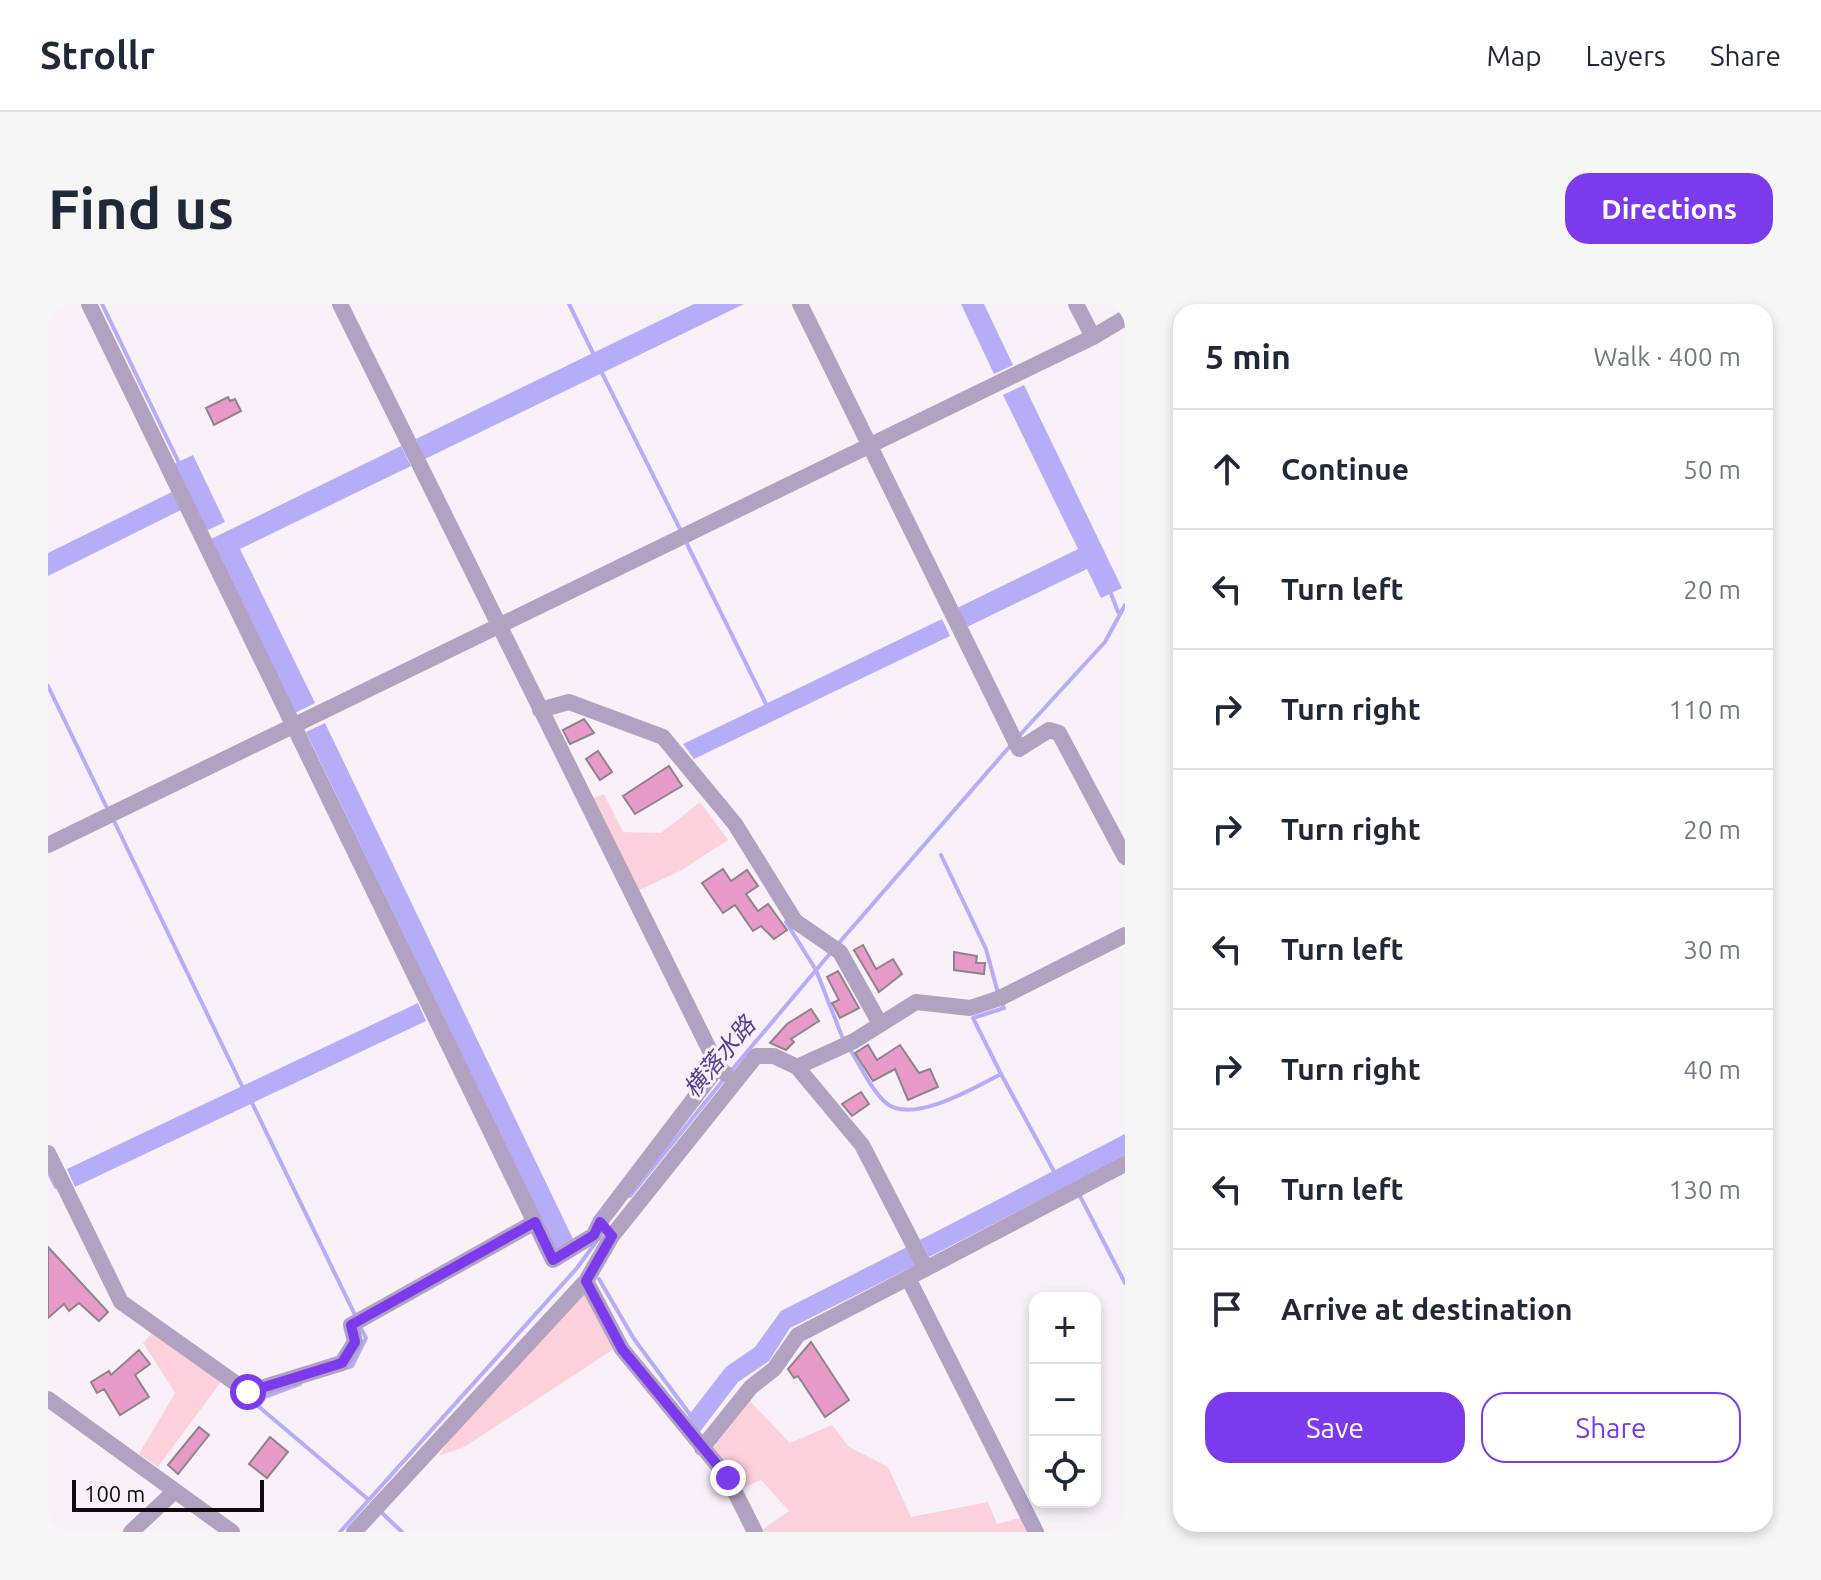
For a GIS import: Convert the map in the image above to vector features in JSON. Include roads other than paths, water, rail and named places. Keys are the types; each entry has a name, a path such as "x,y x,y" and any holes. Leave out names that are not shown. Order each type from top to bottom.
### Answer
{"street":[{"path":"89,304 183,500 305,720 553,1260 594,1235 600,1222 718,1067"},
{"path":"340,304 718,1067 733,1081"},
{"path":"800,304 1019,749 1049,730 1059,733 1118,825 1125,857"},
{"path":"1076,304 1093,337"},
{"path":"48,845 1093,337 1125,318"},
{"path":"540,710 569,702 663,737 735,824 795,921 836,948 879,1022"},
{"path":"797,1067 847,1044 916,1002 970,1008 1000,998 1125,935"},
{"path":"354,1532 586,1281 612,1236 756,1056 774,1056 797,1067 862,1145 920,1258"},
{"path":"48,1153 121,1302 248,1392 342,1363 355,1342 357,1322 535,1222"},
{"path":"702,1448 751,1387 774,1369 798,1335 908,1278 920,1258 1125,1164"},
{"path":"600,1222 612,1236"},
{"path":"908,1278 1036,1532"},
{"path":"586,1281 622,1349 728,1478 755,1532"},
{"path":"48,1399 232,1532"},
{"path":"131,1532 175,1491"}],"waterway":[{"path":"102,304 180,465"},
{"path":"569,304 593,353"},
{"path":"602,373 680,529"},
{"path":"686,542 766,704"},
{"path":"1110,591 1118,612"},
{"name":"横落水路","path":"1017,738 1105,642 1125,605"},
{"path":"48,686 106,806"},
{"name":"横落水路","path":"838,944 1011,745"},
{"path":"114,821 242,1086"},
{"path":"941,855 986,949 998,993"},
{"path":"786,922 816,970 843,1039"},
{"name":"横落水路","path":"730,1072 833,950"},
{"path":"1001,1001 1004,1008 973,1018 1001,1074"},
{"path":"848,1046 875,1091 897,1109 911,1110 944,1102 1001,1074 1056,1175"},
{"name":"横落水路","path":"630,1196 724,1079"},
{"path":"252,1103 356,1317"},
{"path":"48,1171 56,1187"},
{"path":"1080,1196 1125,1283"},
{"name":"横落水路","path":"340,1532 577,1268 596,1242"},
{"path":"599,1279 634,1339 691,1416"},
{"path":"346,1368 352,1366 366,1338 359,1325"},
{"path":"300,1384 265,1397 258,1406 369,1500"},
{"path":"381,1512 402,1532"}]}
